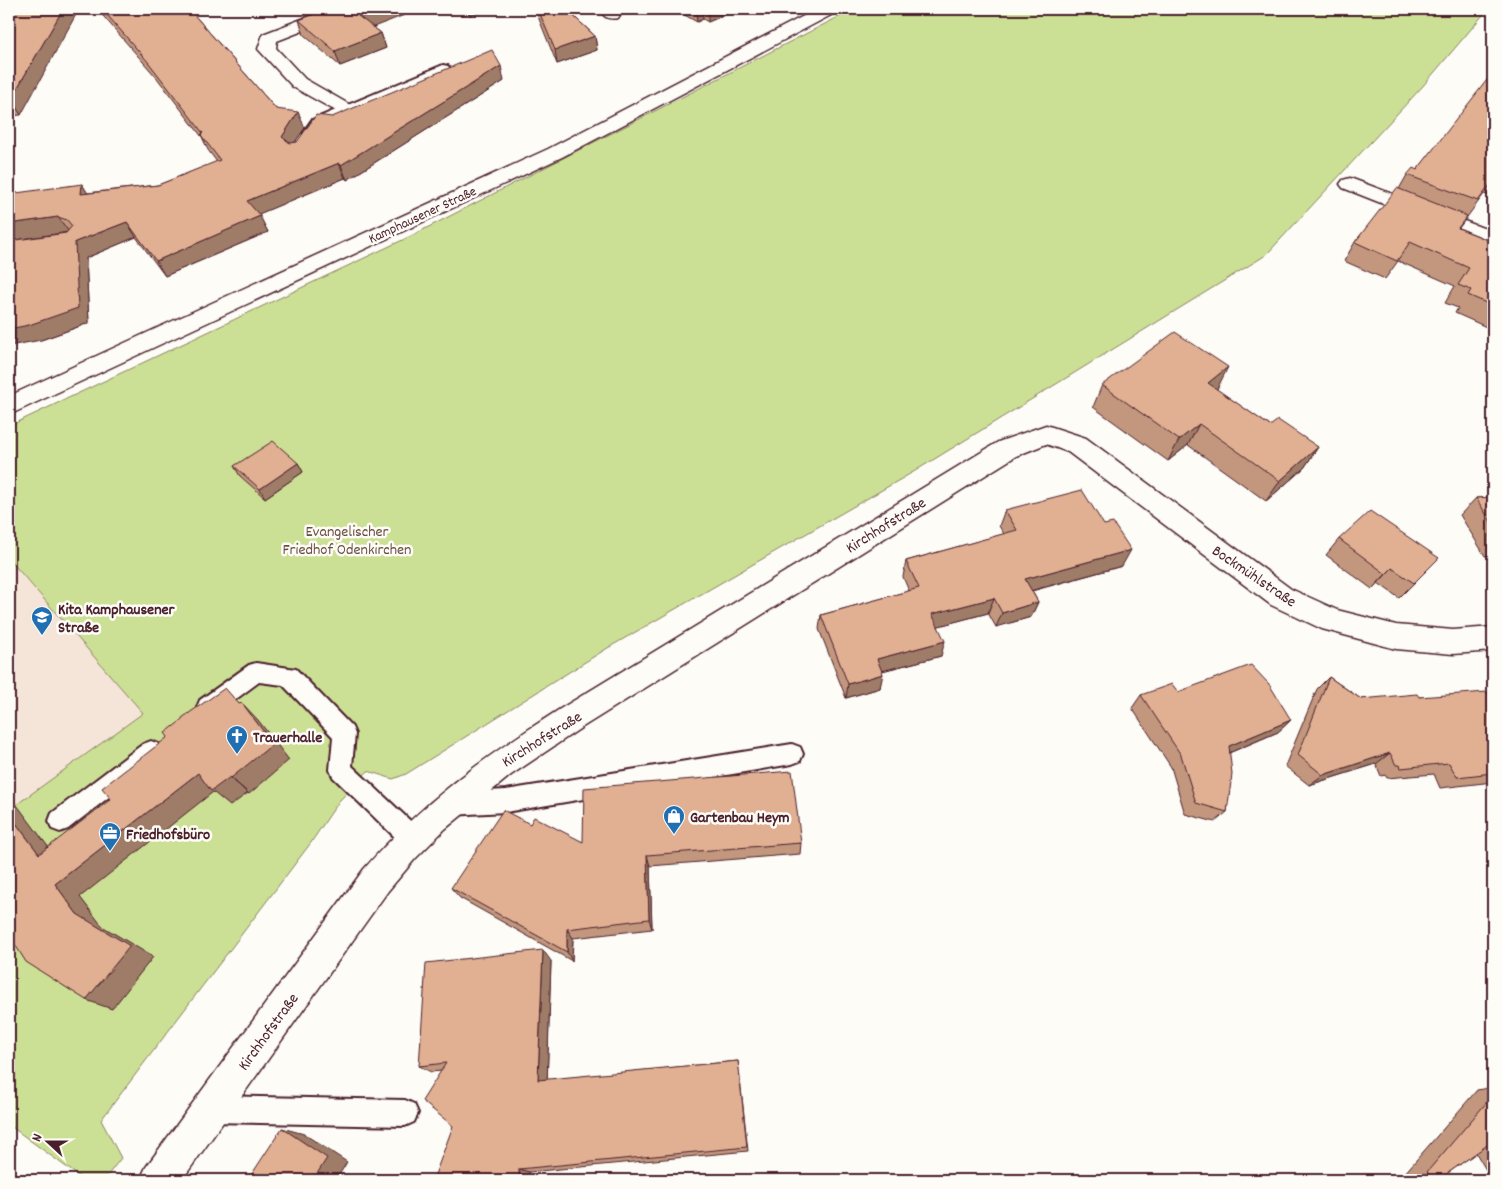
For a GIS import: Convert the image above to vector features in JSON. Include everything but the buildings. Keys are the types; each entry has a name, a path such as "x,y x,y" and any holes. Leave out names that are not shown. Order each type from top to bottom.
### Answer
{"street":[{"path":"294,9 312,21"},
{"path":"343,9 269,38 267,49 299,83 345,110"},
{"name":"Kamphausener Straße","path":"9,406 555,153 829,9"},
{"path":"1350,184 1479,234 1493,236"},
{"name":"Bockmühlstraße","path":"1046,434 1077,445 1281,596 1332,621 1396,637 1453,642 1493,639"},
{"name":"Kirchhofstraße","path":"159,1180 376,880 412,838 448,804 496,766 737,615 1007,449 1046,434"}],"lane":[{"path":"302,147 317,123 443,69"},
{"path":"191,720 256,672 288,676 344,734 341,770 412,838"},
{"path":"60,821 168,738"},
{"path":"448,804 506,801 792,754"},
{"path":"211,1109 405,1113"}],"shaded area":[{"name":"Kita Kamphausener Straße","path":"9,559 144,713 9,810"}],"green space":[{"name":"Evangelischer Friedhof Odenkirchen","path":"854,9 1488,9 1422,87 1266,255 915,471 606,649 406,774 393,779 368,771 339,801 310,844 101,1120 121,1158 104,1180 84,1180 9,1125 9,810 143,713 9,559 9,426 411,236"}],"place":[{"name":"Kita Kamphausener Straße","path":"42,636"},
{"name":"Trauerhalle","path":"237,755"},
{"name":"Gartenbau Heym","path":"674,835"},
{"name":"Friedhofsbüro","path":"110,852"}]}
